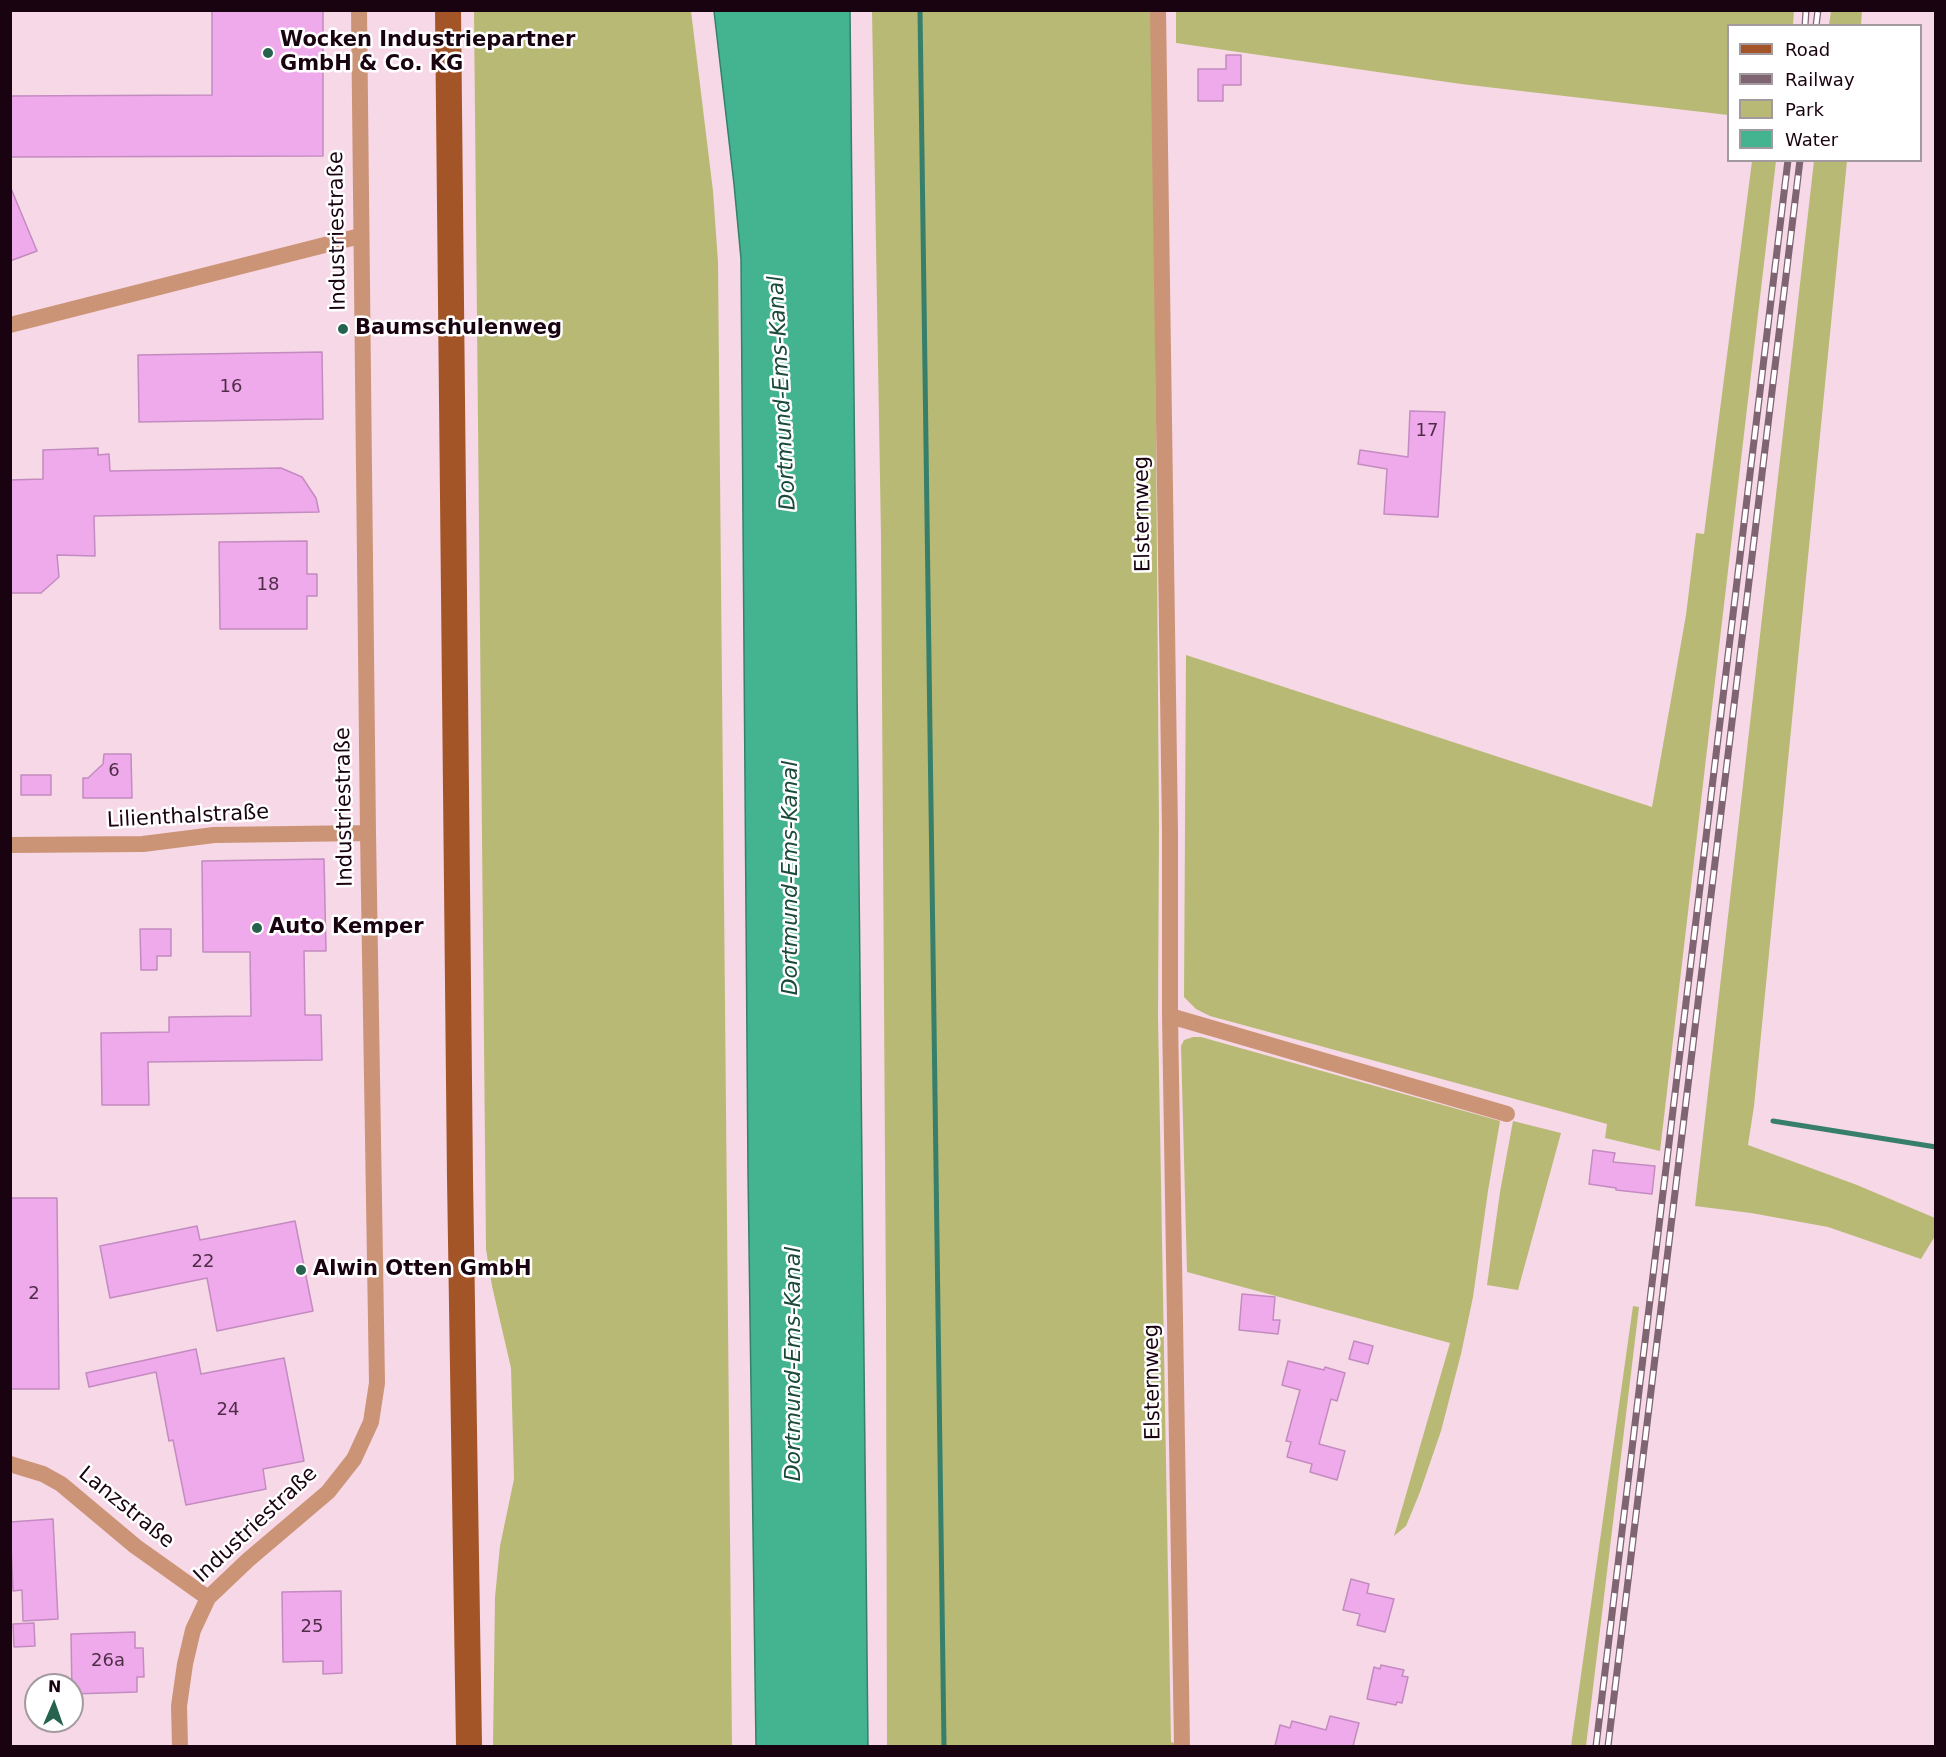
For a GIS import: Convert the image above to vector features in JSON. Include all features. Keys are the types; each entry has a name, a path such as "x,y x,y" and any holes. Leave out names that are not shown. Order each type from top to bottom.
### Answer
{"main road":[{"path":"448,10 469,1746"}],"street":[{"name":"Industriestraße","path":"180,1746 179,1706 185,1664 193,1630 208,1598 248,1560 328,1492 354,1459 371,1422 377,1383 360,236 359,10"},
{"name":"Elsternweg","path":"1158,10 1170,831 1170,1016 1182,1746"},
{"path":"10,325 360,236"},
{"name":"Lilienthalstraße","path":"10,845 143,844 214,835 368,833"},
{"path":"1170,1016 1507,1114"},
{"name":"Lanzstraße","path":"10,1464 43,1474 61,1484 135,1546 208,1598"}],"green space":[{"path":"1176,10 1794,11 1793,24 1727,24 1727,115 1461,84 1176,43"},
{"path":"474,11 691,11 713,191 718,262 732,1746 493,1746 495,1597 500,1546 514,1479 511,1368 486,1249"},
{"path":"872,11 1153,11 1159,827 1158,1016 1171,1742 1183,1746 887,1746 881,537"},
{"path":"1831,11 1862,11 1861,24 1829,24"},
{"path":"1752,162 1776,162 1660,1151 1605,1138 1607,1124 1210,1016 1196,1009 1184,997 1186,655 1652,807 1686,615 1696,533 1704,534"},
{"path":"1814,162 1847,162 1754,1106 1748,1145 1857,1185 1935,1218 1935,1236 1921,1259 1828,1227 1751,1213 1695,1206"},
{"path":"1201,1037 1500,1121 1473,1297 1461,1354 1441,1431 1420,1492 1406,1526 1394,1536 1450,1343 1187,1272 1181,1046 1184,1040"},
{"path":"1513,1121 1561,1133 1518,1290 1487,1285"},
{"path":"1633,1306 1639,1307 1586,1746 1571,1746"}],"water":[{"name":"Dortmund-Ems-Kanal","path":"714,11 850,11 868,1746 756,1746 748,1172 741,259"}],"building":[{"name":"Wocken Industriepartner GmbH & Co. KG","path":"212,10 323,10 323,156 10,157 10,96 212,95"},
{"path":"1226,55 1241,55 1241,85 1223,85 1223,101 1198,101 1198,69 1226,69"},
{"path":"10,186 37,251 10,261"},
{"path":"322,352 323,419 139,422 138,355"},
{"path":"1410,411 1445,412 1438,517 1384,514 1387,469 1358,464 1360,450 1408,457"},
{"path":"98,448 98,455 109,454 110,471 281,468 302,477 316,498 319,512 94,516 95,556 57,555 59,577 41,593 10,593 10,480 43,479 43,450"},
{"path":"307,541 307,574 317,574 317,596 307,596 307,629 220,629 219,542"},
{"path":"104,754 131,754 132,798 83,798 83,778 88,778 103,764"},
{"path":"21,775 51,775 51,795 21,795"},
{"path":"324,859 326,951 304,951 305,1015 321,1015 322,1060 148,1062 149,1105 102,1105 101,1033 169,1032 169,1017 251,1016 250,952 203,952 202,861"},
{"path":"140,929 171,929 171,956 157,956 157,970 141,970"},
{"path":"1593,1150 1615,1153 1613,1162 1655,1166 1652,1194 1589,1184"},
{"path":"10,1198 57,1198 59,1389 10,1389"},
{"path":"295,1221 313,1311 217,1331 207,1278 110,1298 100,1246 197,1226 200,1240"},
{"path":"1242,1294 1275,1297 1273,1320 1280,1320 1278,1334 1239,1330"},
{"path":"1354,1341 1373,1346 1368,1364 1349,1359"},
{"path":"196,1349 201,1374 284,1358 304,1461 263,1469 266,1489 186,1505 173,1440 169,1441 156,1372 89,1387 86,1373"},
{"path":"1288,1361 1345,1373 1337,1401 1331,1399 1319,1444 1345,1451 1337,1480 1310,1472 1312,1464 1287,1457 1291,1442 1286,1441 1300,1390 1282,1385"},
{"path":"53,1519 58,1619 23,1621 22,1590 13,1591 10,1522"},
{"path":"1351,1579 1369,1584 1367,1593 1394,1599 1385,1632 1357,1625 1360,1614 1343,1610"},
{"path":"341,1591 342,1673 323,1674 323,1661 283,1662 282,1592"},
{"path":"34,1623 35,1646 14,1647 13,1624"},
{"path":"135,1632 135,1648 143,1648 144,1677 137,1677 137,1692 84,1694 84,1673 72,1673 71,1634"},
{"path":"1381,1665 1404,1670 1402,1676 1408,1677 1402,1703 1397,1702 1396,1705 1367,1699 1374,1667 1380,1669"},
{"path":"1330,1716 1359,1723 1353,1746 1275,1746 1280,1725 1290,1728 1292,1721 1326,1730"}],"waterway":[{"path":"920,10 944,1746"},
{"path":"1773,1121 1936,1147"}],"railway":[{"path":"1805,24 1806,10"},
{"path":"1816,24 1818,10"},
{"path":"1596,1746 1788,162"},
{"path":"1608,1746 1800,162"}],"place":[{"name":"Wocken Industriepartner GmbH & Co. KG","path":"268,53"},
{"name":"Baumschulenweg","path":"343,329"},
{"name":"Auto Kemper","path":"257,928"},
{"name":"Alwin Otten GmbH","path":"301,1270"}]}
